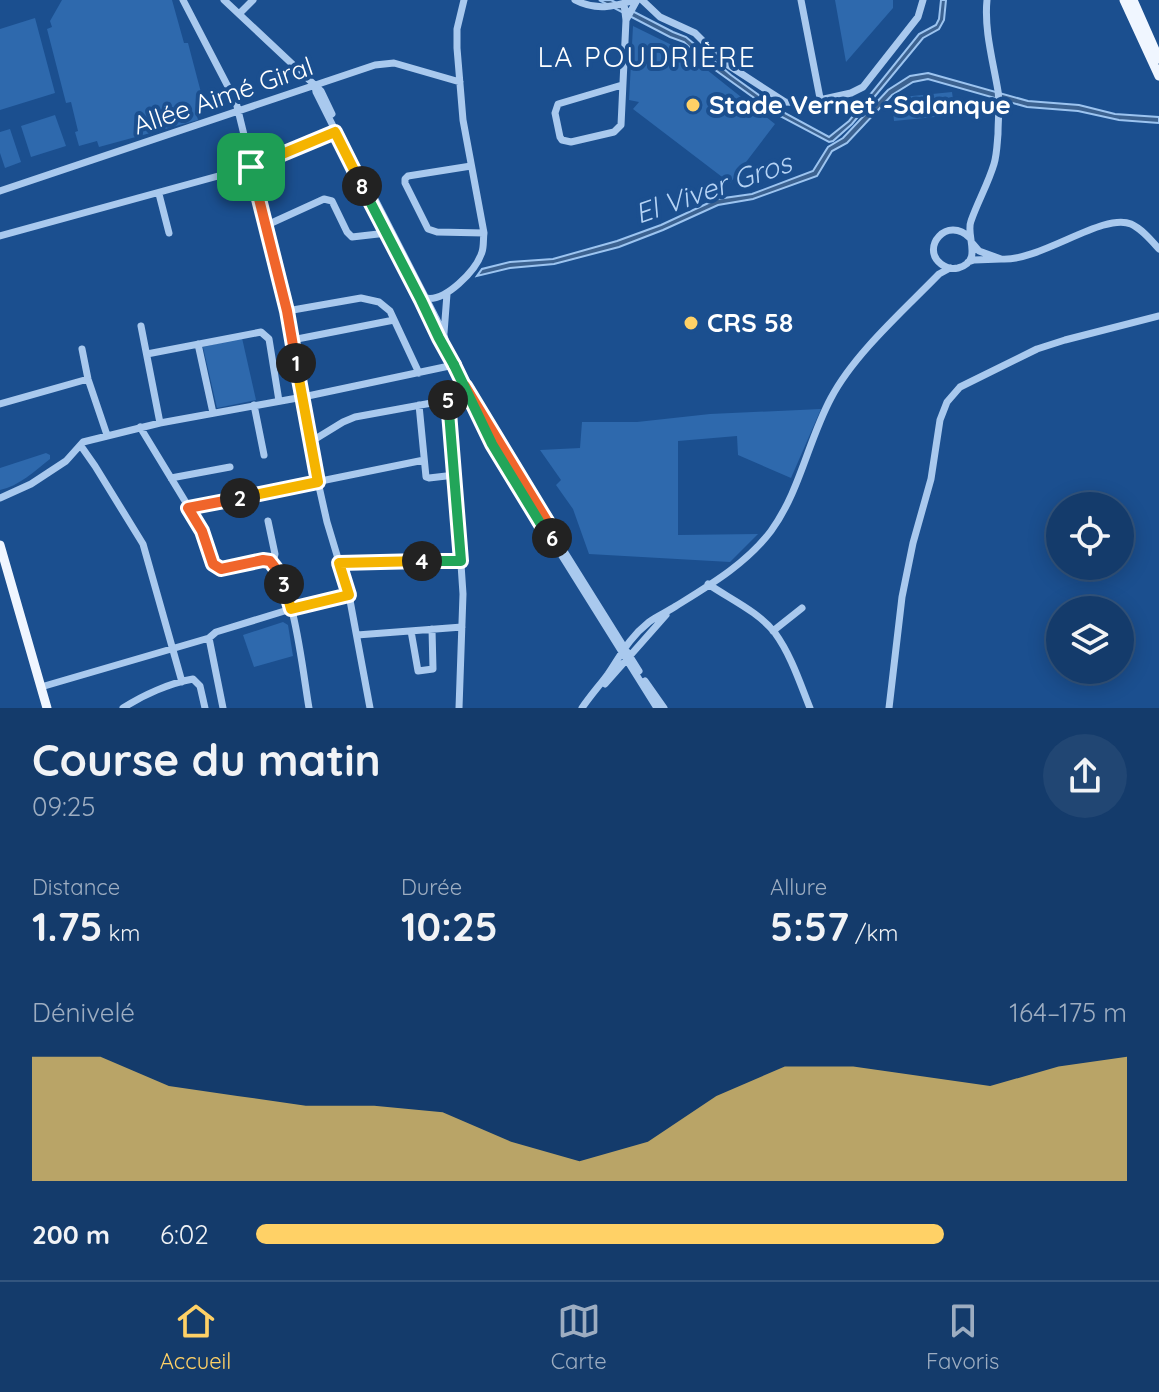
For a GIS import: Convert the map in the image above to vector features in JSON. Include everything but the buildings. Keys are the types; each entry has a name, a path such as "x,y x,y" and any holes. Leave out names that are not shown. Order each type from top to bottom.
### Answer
{"main road":[{"path":"1124,0 1159,76"},
{"path":"1133,0 1159,59"},
{"path":"0,545 47,708"}],"street":[{"path":"183,0 236,102 287,311 318,482 349,595 370,708"},
{"path":"224,0 321,91 400,247 492,444 664,708"},
{"path":"239,14 253,0"},
{"path":"432,316 441,313 445,298 476,263 482,251 484,233 463,120 457,29 464,0"},
{"path":"575,0 593,7 607,8 633,1 695,33 725,63 773,96 792,104 851,93 863,87 918,17 923,0"},
{"path":"801,0 820,98"},
{"path":"932,281 938,236 969,224 989,183 997,155 999,101 985,15 987,0"},
{"path":"622,85 558,104 555,113 562,140 571,142 617,131 621,125 626,20 633,1"},
{"path":"626,20 633,1"},
{"name":"Allée Aimé Giral","path":"0,191 375,65 394,63 460,82"},
{"path":"315,86 335,132 424,299"},
{"path":"0,236 251,167 335,132"},
{"path":"471,166 408,176 405,183 428,229 484,233"},
{"path":"159,194 169,233"},
{"path":"267,225 324,199 332,201 352,237 388,233"},
{"path":"386,220 388,233 400,247"},
{"path":"595,693 623,649 653,619 731,571 772,530 795,490 820,422 845,375 939,274 974,260 1032,255 1113,222 1129,223 1139,228 1158,248"},
{"path":"968,262 972,257 969,224"},
{"path":"959,230 979,251 1001,259"},
{"path":"937,260 950,268"},
{"path":"287,311 367,298 379,302 390,311 419,373"},
{"path":"424,299 445,298"},
{"path":"444,335 445,298"},
{"path":"432,316 444,335 449,353"},
{"path":"889,708 902,597 931,479 942,410 960,387 1051,344 1159,316"},
{"path":"292,340 394,320"},
{"path":"141,326 160,423"},
{"path":"147,354 259,332 269,339 279,401"},
{"path":"198,344 213,413"},
{"path":"82,349 88,379 107,435"},
{"path":"0,498 31,484 66,461 83,442 140,427 454,365"},
{"path":"0,404 88,379"},
{"path":"312,441 355,417 448,400 465,386"},
{"path":"448,400 461,561 459,708"},
{"path":"254,405 264,455"},
{"path":"419,405 426,477 455,475"},
{"path":"140,427 199,524 213,564 221,569 263,560 273,563 280,574 291,609 309,708"},
{"path":"81,446 143,544 173,648 186,681"},
{"path":"188,508 424,460"},
{"path":"171,478 230,467"},
{"path":"268,521 275,554 273,563"},
{"path":"339,563 461,561"},
{"path":"708,584 748,609 773,631 786,651 810,708"},
{"path":"41,687 209,638 216,632 291,609 349,595"},
{"path":"582,708 675,607"},
{"path":"773,631 802,608"},
{"path":"357,635 462,627"},
{"path":"411,631 418,671 433,669 432,629"},
{"path":"209,638 223,708"},
{"path":"629,658 657,708"},
{"path":"123,708 186,681 197,681 205,708"}],"shaded area":[{"path":"62,0 172,0 184,43 188,43 204,104 198,106 198,120 99,147 97,141 79,146 71,102 66,103 47,29 52,27 50,21"},
{"path":"599,0 611,0 686,37 781,111 829,137 849,121 919,34 936,25 941,0 946,0 944,20 939,29 923,38 852,124 829,142 778,115 711,67 684,42"},
{"path":"835,0 893,0 893,8 846,62"},
{"path":"35,18 55,93 0,110 0,29"},
{"name":"Stade Vernet -Salanque","path":"633,26 682,50 775,124 730,183 633,109 639,102 629,100"},
{"path":"928,73 1028,101 1159,117 1159,123 1027,107 928,79 913,82 892,95 847,143 832,151 817,176 753,199 718,205 619,247 554,264 510,268 477,276 482,269 510,262 553,259 617,241 717,199 752,194 813,171 828,147 843,138 888,90 910,76"},
{"path":"952,92 955,115 894,121 892,98"},
{"path":"55,115 66,146 31,157 21,126"},
{"path":"10,129 21,162 5,168 0,153 0,132"},
{"path":"242,338 256,400 217,408 203,347"},
{"path":"821,409 791,478 738,455 737,436 678,441 678,535 758,534 730,562 589,554 573,509 556,485 561,480 540,450 580,448 582,422 637,422 710,414"},
{"path":"46,453 50,459 39,468 20,482 0,490 0,468"},
{"path":"283,622 288,625 293,656 254,667 243,635"}],"place":[{"name":"Stade Vernet -Salanque","path":"693,105"},
{"name":"CRS 58","path":"691,323"}],"district":[{"name":"LA POUDRIÈRE","path":"647,57"}],"route":[{"path":"251,167 287,311 318,482 188,508 199,524 213,564 221,569 270,561 280,574 291,609 349,595 339,563 461,561 448,400 465,386 556,536 550,539 492,444 472,405 465,386 449,353 335,132 251,167"}],"water label":[{"name":"El Viver Gros","path":"713,188"}]}
